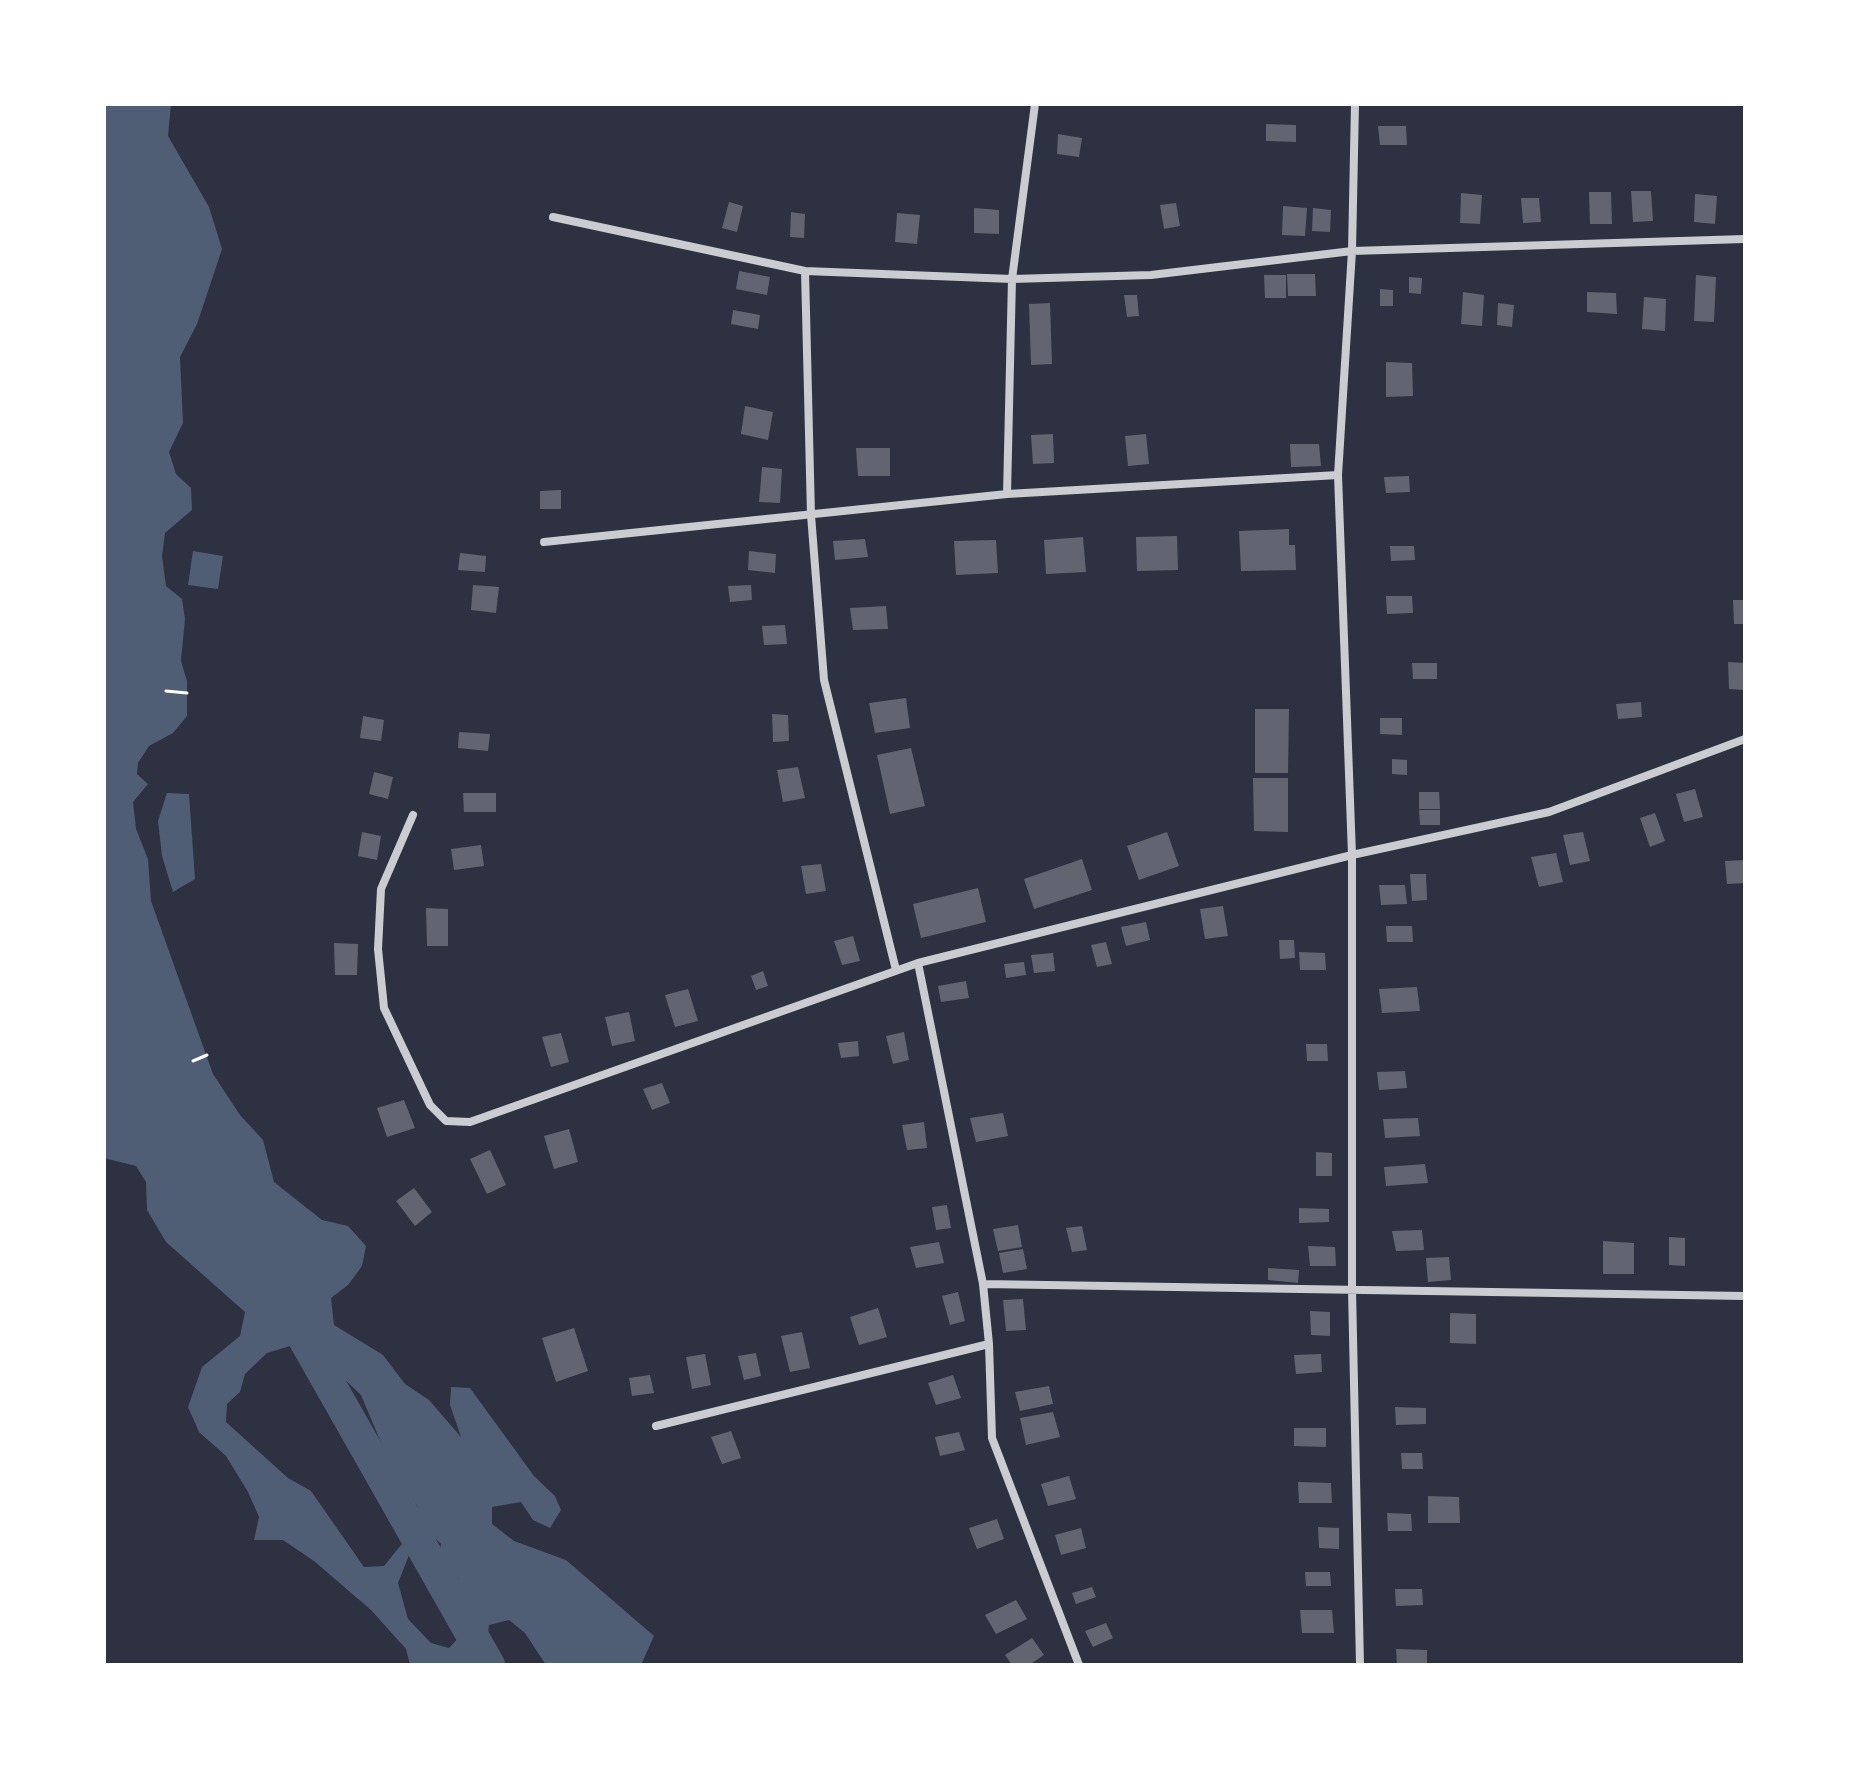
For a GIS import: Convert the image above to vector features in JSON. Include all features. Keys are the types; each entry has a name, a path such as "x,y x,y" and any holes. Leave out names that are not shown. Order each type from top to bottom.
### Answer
{"street":[{"path":"1007,494 1012,279 1035,104"},
{"path":"1355,104 1352,251 1338,475 1352,855 1352,1289 1360,1665"},
{"path":"553,217 805,271 1012,279 1151,275 1352,251 1745,239"},
{"path":"805,271 811,515 824,680 896,970"},
{"path":"544,542 1007,494 1338,475"},
{"path":"413,815 381,889 378,949 384,1008 430,1105 446,1121 470,1122 918,963 1352,855 1549,812 1745,739"},
{"path":"918,963 983,1284 989,1344 992,1438 1079,1665"},
{"path":"983,1284 1745,1296"},
{"path":"656,1426 989,1344"}],"path":[{"path":"166,691 187,693"},
{"path":"193,1061 207,1055"}],"water":[{"path":"104,104 171,104 168,136 209,207 222,249 197,324 180,357 183,423 169,452 176,474 191,488 192,510 165,533 162,556 166,586 182,599 185,619 181,661 187,681 187,716 173,733 149,746 138,763 137,774 148,784 133,802 136,829 148,859 151,901 213,1074 240,1115 263,1140 274,1182 322,1220 348,1226 366,1246 362,1266 348,1285 331,1298 334,1325 383,1355 405,1384 429,1400 461,1437 450,1405 451,1387 470,1388 534,1476 555,1496 561,1510 550,1528 533,1520 521,1502 492,1507 492,1524 514,1541 566,1560 654,1636 641,1665 546,1665 525,1633 509,1620 489,1625 484,1665 410,1665 406,1649 371,1610 314,1561 283,1540 254,1540 259,1517 248,1492 226,1456 199,1432 188,1407 202,1367 240,1336 245,1312 166,1242 147,1210 146,1182 136,1166 104,1158","holes":["297,1344 321,1357 361,1395 392,1469 418,1507 405,1540 384,1566 364,1567 311,1491 288,1478 226,1422 227,1404 240,1392 245,1374 267,1353","430,1533 441,1544 438,1564 458,1578 469,1610 463,1633 449,1648 431,1643 408,1619 398,1583 413,1545"]},
{"path":"193,551 223,556 218,589 188,585"},
{"path":"167,793 189,794 195,879 173,892 162,856 158,821"}],"building":[{"path":"1266,124 1296,125 1296,142 1266,141"},
{"path":"1378,126 1406,126 1407,145 1380,145"},
{"path":"1058,134 1082,138 1079,157 1057,154"},
{"path":"1631,191 1651,191 1653,221 1633,222"},
{"path":"1589,192 1611,192 1612,224 1590,224"},
{"path":"1461,193 1482,195 1480,224 1460,223"},
{"path":"1695,194 1717,196 1715,224 1694,222"},
{"path":"1521,198 1539,198 1541,222 1523,223"},
{"path":"729,202 743,206 737,232 722,228"},
{"path":"1176,203 1180,226 1164,229 1160,205"},
{"path":"1283,206 1307,208 1305,236 1282,235"},
{"path":"974,208 999,210 999,234 974,233"},
{"path":"1313,208 1331,210 1330,232 1312,231"},
{"path":"791,212 805,214 804,238 790,237"},
{"path":"897,213 920,215 917,244 895,242"},
{"path":"739,271 770,277 767,295 736,289"},
{"path":"1287,274 1315,274 1316,296 1288,296"},
{"path":"1264,275 1286,275 1286,298 1265,298"},
{"path":"1696,275 1716,277 1714,322 1694,321"},
{"path":"1409,277 1422,278 1421,294 1409,293"},
{"path":"1380,289 1393,290 1393,306 1380,306"},
{"path":"1463,292 1484,295 1482,326 1461,324"},
{"path":"1587,292 1616,293 1617,314 1587,312"},
{"path":"1124,295 1137,295 1139,316 1127,317"},
{"path":"1644,297 1666,299 1665,331 1642,329"},
{"path":"1050,303 1052,364 1031,365 1029,304"},
{"path":"1498,303 1514,305 1512,327 1497,325"},
{"path":"733,310 760,315 758,329 731,324"},
{"path":"1386,362 1412,363 1413,396 1386,397"},
{"path":"745,406 773,412 768,440 741,434"},
{"path":"1053,434 1054,463 1033,464 1031,435"},
{"path":"1146,434 1149,464 1128,466 1125,436"},
{"path":"1290,444 1319,444 1321,466 1291,467"},
{"path":"856,448 890,448 890,476 858,476"},
{"path":"762,467 782,469 780,503 759,502"},
{"path":"1409,476 1410,492 1386,493 1384,477"},
{"path":"561,490 561,509 540,509 540,491"},
{"path":"1289,529 1289,545 1295,545 1296,570 1241,571 1239,531"},
{"path":"1177,536 1178,570 1137,571 1136,537"},
{"path":"1083,537 1086,572 1046,574 1044,540"},
{"path":"865,539 868,557 835,560 833,541"},
{"path":"996,540 998,573 956,575 954,541"},
{"path":"1390,546 1414,546 1415,560 1391,561"},
{"path":"749,551 776,554 775,573 748,570"},
{"path":"460,553 486,556 485,572 458,570"},
{"path":"473,585 499,587 496,613 471,610"},
{"path":"751,585 752,600 730,602 728,586"},
{"path":"1386,596 1412,596 1413,613 1387,614"},
{"path":"1733,600 1745,600 1745,624 1734,624"},
{"path":"886,606 888,629 853,630 850,608"},
{"path":"785,625 787,644 764,645 762,626"},
{"path":"1728,662 1745,663 1745,690 1729,689"},
{"path":"1412,663 1437,663 1437,679 1413,679"},
{"path":"906,698 910,728 875,733 869,703"},
{"path":"1641,702 1642,717 1618,719 1616,704"},
{"path":"1255,709 1289,709 1288,773 1255,773"},
{"path":"772,714 788,715 789,741 773,742"},
{"path":"363,716 384,720 381,741 360,738"},
{"path":"1380,718 1402,718 1402,735 1380,734"},
{"path":"459,732 490,734 488,751 458,748"},
{"path":"911,748 925,806 890,814 877,755"},
{"path":"1392,759 1407,760 1407,775 1392,774"},
{"path":"798,767 805,798 783,802 777,770"},
{"path":"374,772 393,777 388,799 369,794"},
{"path":"1253,778 1288,778 1288,832 1254,831"},
{"path":"1695,789 1703,817 1684,822 1676,794"},
{"path":"1419,792 1439,792 1440,809 1419,809"},
{"path":"463,793 496,793 496,812 464,812"},
{"path":"1419,810 1440,810 1440,825 1420,825"},
{"path":"1655,813 1665,841 1650,847 1640,818"},
{"path":"362,832 381,836 377,860 358,856"},
{"path":"1167,832 1179,866 1139,880 1127,846"},
{"path":"1583,832 1590,861 1570,865 1563,835"},
{"path":"481,845 484,866 454,870 451,849"},
{"path":"1556,853 1563,882 1539,887 1531,857"},
{"path":"1082,859 1092,890 1034,909 1024,879"},
{"path":"1745,860 1745,883 1727,884 1725,861"},
{"path":"821,864 826,891 806,894 801,866"},
{"path":"1410,874 1426,874 1427,900 1412,901"},
{"path":"1379,885 1405,885 1407,904 1381,905"},
{"path":"978,888 986,922 921,938 913,904"},
{"path":"1223,906 1228,936 1205,939 1200,909"},
{"path":"426,908 448,909 448,946 427,946"},
{"path":"1146,922 1150,940 1126,946 1121,927"},
{"path":"1386,926 1412,926 1413,942 1387,942"},
{"path":"853,936 860,961 842,965 834,941"},
{"path":"1279,940 1294,940 1295,958 1280,959"},
{"path":"1106,942 1112,964 1097,967 1091,945"},
{"path":"334,943 358,944 357,975 335,975"},
{"path":"1299,952 1325,953 1326,970 1300,970"},
{"path":"1053,953 1055,971 1034,973 1031,955"},
{"path":"1024,962 1026,975 1006,978 1004,964"},
{"path":"763,971 768,986 756,990 751,976"},
{"path":"966,981 969,998 941,1002 938,986"},
{"path":"1417,987 1420,1011 1382,1013 1379,989"},
{"path":"688,989 698,1021 675,1027 665,995"},
{"path":"629,1012 635,1041 612,1046 605,1017"},
{"path":"904,1032 909,1060 893,1064 886,1036"},
{"path":"561,1033 569,1062 551,1067 542,1037"},
{"path":"858,1041 859,1056 841,1058 838,1043"},
{"path":"1306,1044 1327,1044 1328,1061 1307,1061"},
{"path":"1405,1071 1407,1088 1379,1090 1377,1072"},
{"path":"662,1083 670,1103 652,1110 643,1089"},
{"path":"404,1100 415,1128 387,1137 377,1108"},
{"path":"1003,1113 1008,1136 976,1142 970,1118"},
{"path":"1418,1118 1420,1136 1385,1138 1383,1119"},
{"path":"924,1122 927,1148 907,1150 902,1125"},
{"path":"569,1129 578,1162 554,1169 544,1136"},
{"path":"490,1150 506,1185 487,1194 470,1159"},
{"path":"1316,1152 1332,1153 1332,1176 1316,1176"},
{"path":"1425,1164 1428,1183 1386,1186 1384,1167"},
{"path":"414,1188 432,1212 415,1226 396,1201"},
{"path":"947,1205 951,1228 936,1230 932,1207"},
{"path":"1299,1208 1329,1209 1329,1222 1299,1223"},
{"path":"1018,1225 1022,1247 998,1251 993,1229"},
{"path":"1082,1226 1087,1250 1072,1252 1066,1228"},
{"path":"1422,1230 1424,1250 1396,1251 1392,1231"},
{"path":"1669,1237 1685,1238 1685,1266 1669,1265"},
{"path":"1603,1241 1634,1243 1634,1274 1603,1274"},
{"path":"939,1242 944,1263 916,1268 910,1247"},
{"path":"1308,1246 1335,1247 1336,1266 1310,1266"},
{"path":"1023,1249 1027,1269 1003,1273 999,1253"},
{"path":"1449,1257 1451,1280 1428,1282 1426,1258"},
{"path":"1268,1268 1299,1270 1298,1283 1268,1280"},
{"path":"958,1292 965,1321 950,1325 942,1296"},
{"path":"1023,1299 1026,1330 1006,1331 1003,1300"},
{"path":"878,1308 887,1337 859,1345 850,1317"},
{"path":"1310,1311 1330,1312 1330,1336 1311,1335"},
{"path":"1450,1313 1476,1314 1476,1344 1450,1343"},
{"path":"574,1328 588,1371 556,1382 542,1338"},
{"path":"802,1332 810,1368 790,1372 781,1336"},
{"path":"756,1353 761,1376 744,1380 738,1356"},
{"path":"705,1354 711,1385 692,1389 686,1357"},
{"path":"1321,1354 1322,1372 1296,1374 1294,1355"},
{"path":"650,1375 654,1393 632,1396 629,1378"},
{"path":"953,1375 961,1398 936,1405 928,1383"},
{"path":"1049,1386 1053,1404 1020,1411 1015,1392"},
{"path":"1395,1407 1426,1408 1426,1424 1396,1425"},
{"path":"1053,1412 1060,1437 1026,1445 1020,1418"},
{"path":"1294,1428 1326,1428 1326,1447 1294,1446"},
{"path":"731,1431 741,1458 722,1464 711,1437"},
{"path":"959,1432 965,1450 940,1456 935,1437"},
{"path":"1401,1453 1422,1453 1423,1469 1402,1469"},
{"path":"1069,1476 1076,1499 1048,1506 1041,1484"},
{"path":"1298,1482 1331,1483 1332,1503 1299,1503"},
{"path":"1428,1496 1459,1497 1460,1523 1428,1523"},
{"path":"1387,1513 1411,1514 1412,1531 1388,1531"},
{"path":"997,1519 1004,1539 977,1549 969,1528"},
{"path":"1318,1527 1339,1528 1339,1549 1319,1548"},
{"path":"1081,1528 1086,1548 1061,1555 1055,1535"},
{"path":"1305,1572 1330,1572 1331,1586 1306,1586"},
{"path":"1092,1587 1096,1597 1076,1604 1072,1593"},
{"path":"1395,1589 1422,1589 1423,1605 1396,1606"},
{"path":"1016,1600 1027,1619 996,1634 985,1615"},
{"path":"1300,1610 1332,1610 1334,1633 1302,1633"},
{"path":"1106,1623 1113,1638 1093,1647 1085,1631"},
{"path":"1032,1638 1044,1655 1029,1665 1012,1665 1005,1655"},
{"path":"1396,1649 1427,1650 1427,1665 1397,1665"}],"waterway":[{"path":"291,1316 489,1665"}]}
